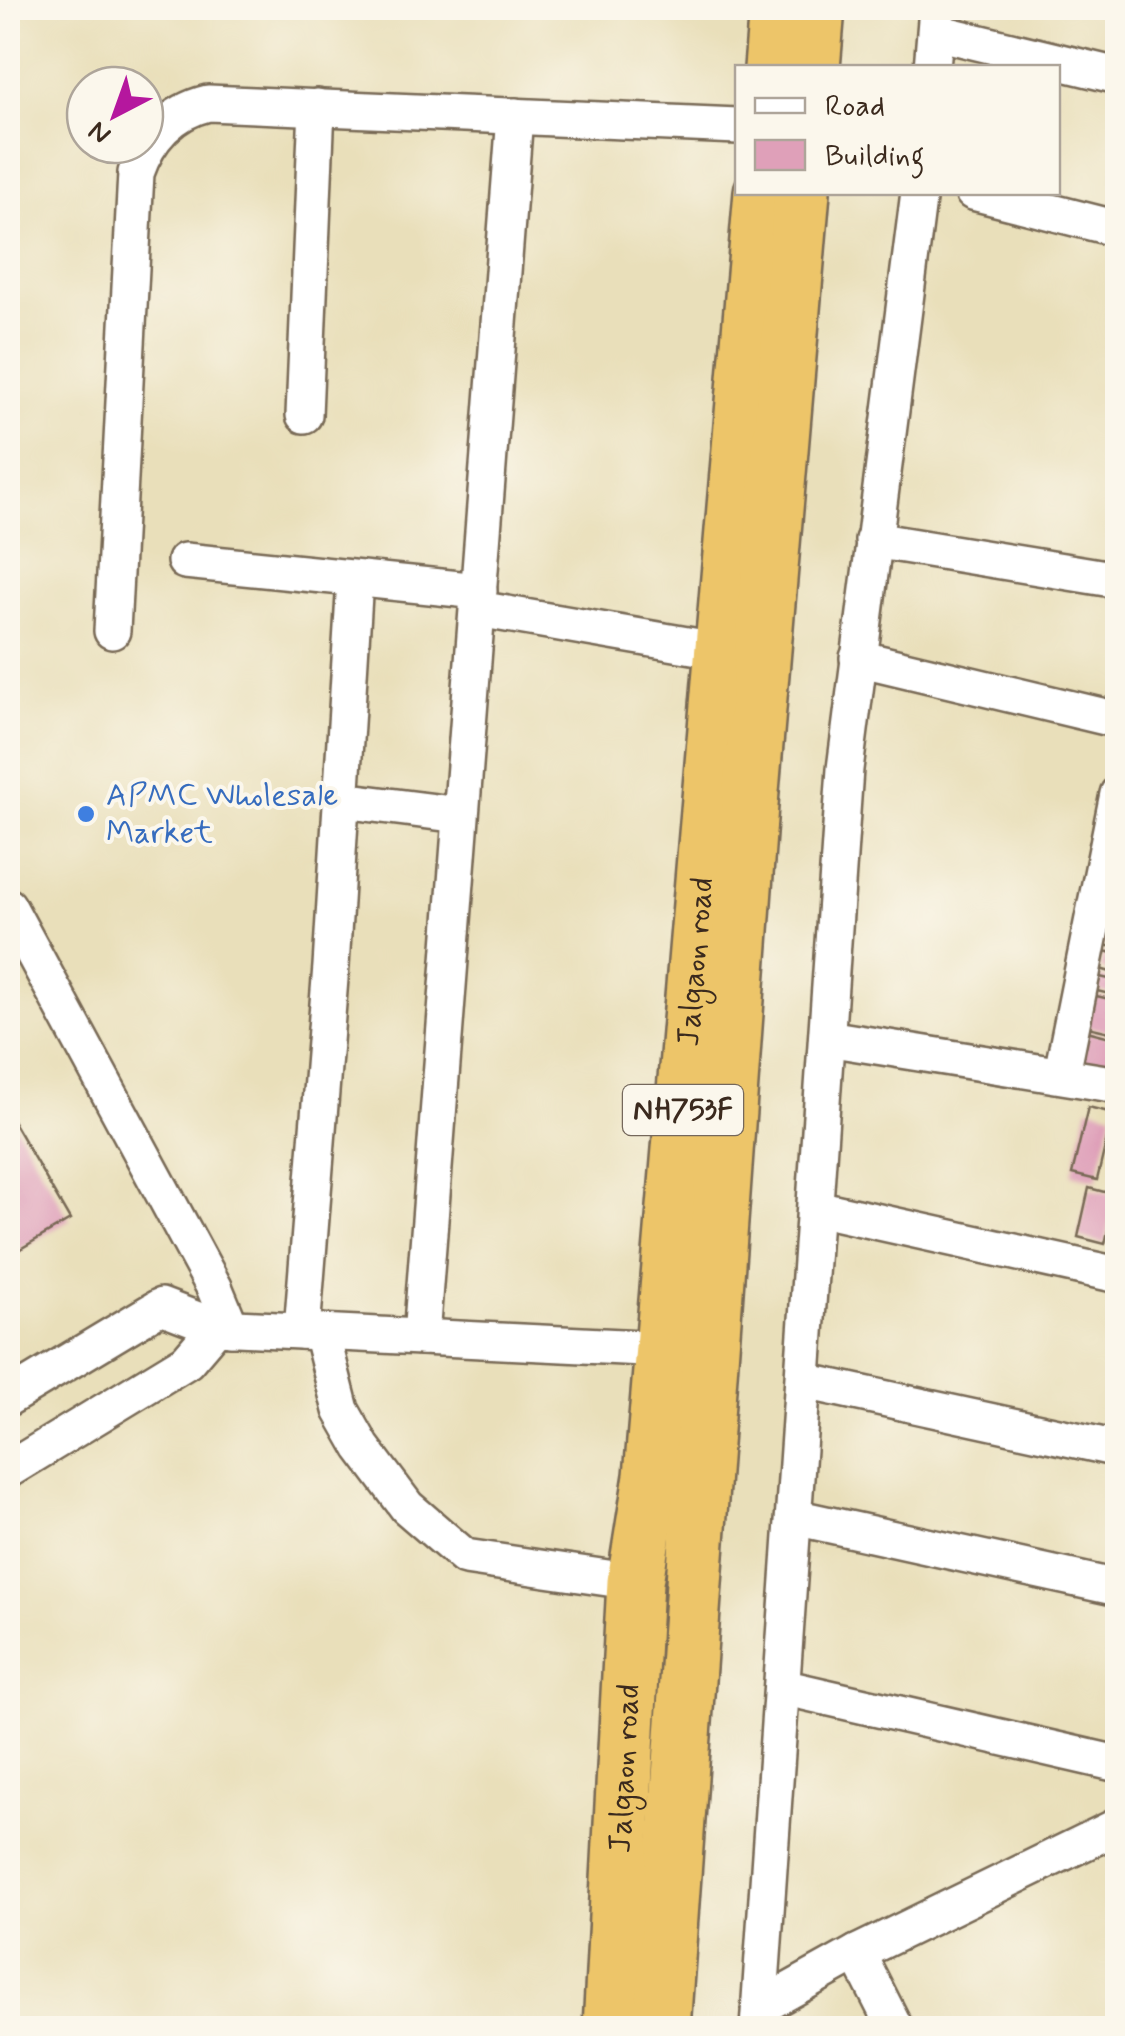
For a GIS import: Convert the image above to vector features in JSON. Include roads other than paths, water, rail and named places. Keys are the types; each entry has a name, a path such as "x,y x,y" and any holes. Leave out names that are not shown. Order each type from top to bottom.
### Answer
{"highway":[{"path":"772,65 777,8"},
{"path":"812,65 817,8"},
{"name":"Jalgaon road","path":"611,2028 635,1582 652,1476 762,195"},
{"name":"Jalgaon road","path":"662,2028 752,791 802,195"}],"street":[{"path":"932,65 936,20 1118,76"},
{"path":"112,631 136,172 143,150 186,109 208,103 735,126"},
{"path":"304,415 317,107"},
{"path":"421,1337 514,116"},
{"path":"759,2018 845,768 919,195"},
{"path":"984,195 1118,229"},
{"path":"873,540 1118,580"},
{"path":"184,562 354,578 722,650"},
{"path":"354,578 312,1332 341,1410 362,1448 407,1506 466,1557 635,1582"},
{"path":"858,658 1118,720"},
{"path":"1062,1073 1118,794"},
{"path":"342,800 460,815"},
{"path":"8,906 214,1287 224,1328"},
{"path":"827,1038 1118,1085"},
{"path":"816,1208 1118,1274"},
{"path":"8,1398 162,1306 224,1328 662,1349"},
{"path":"8,1470 186,1361 224,1328"},
{"path":"804,1381 1118,1448"},
{"path":"794,1517 1118,1588"},
{"path":"782,1687 1118,1764"},
{"path":"759,2018 857,1953 1118,1826"},
{"path":"857,1953 895,2028"}],"place":[{"name":"APMC Wholesale Market","path":"86,814"}]}
